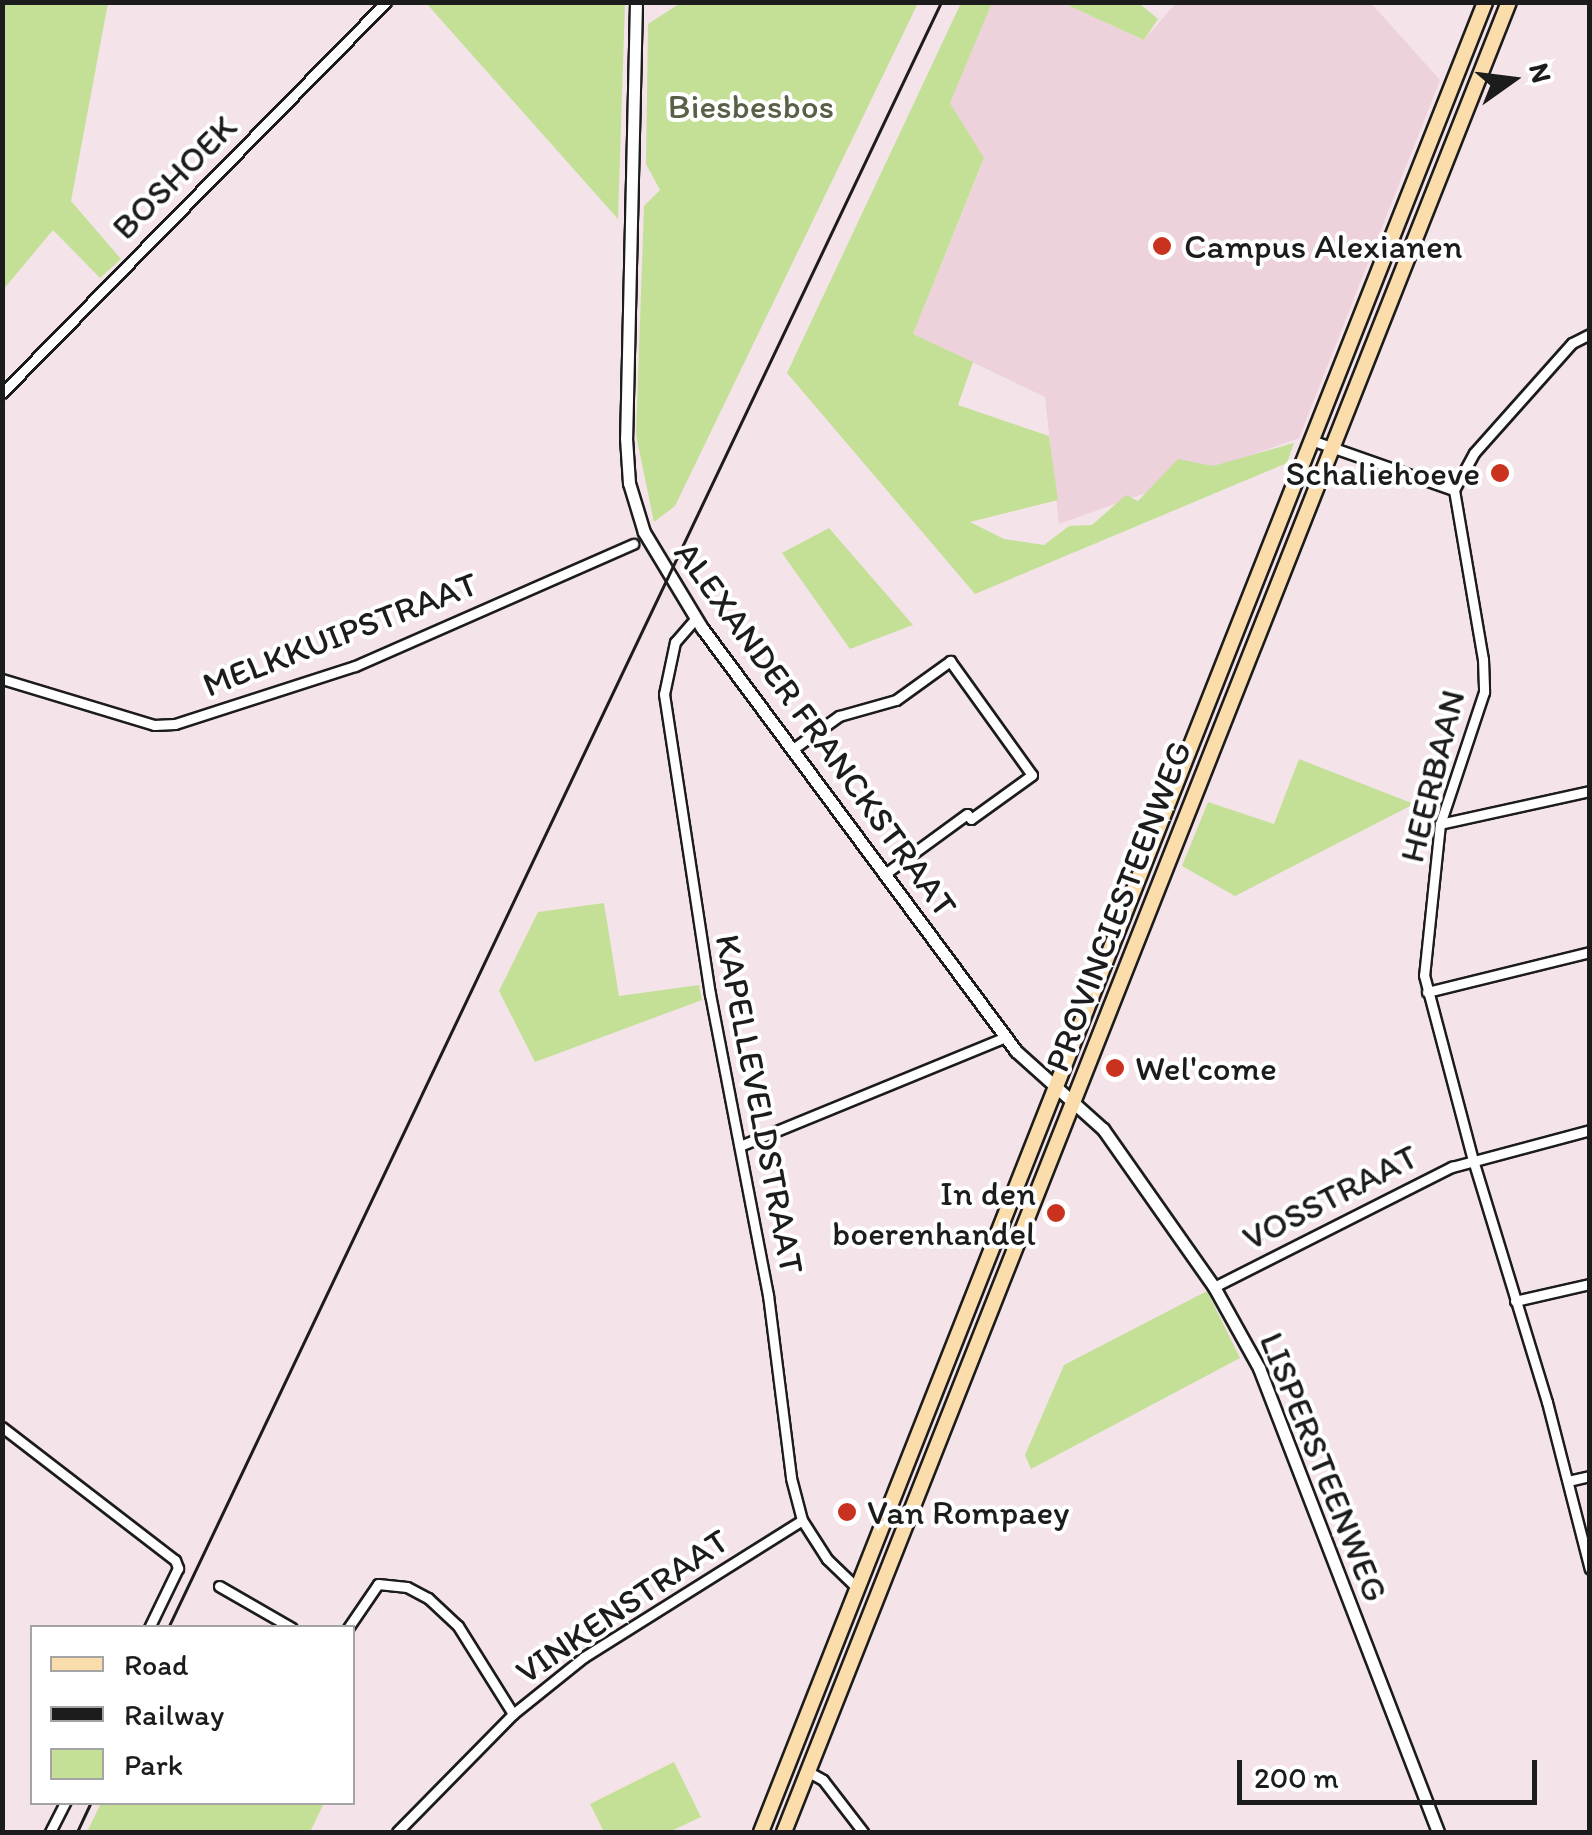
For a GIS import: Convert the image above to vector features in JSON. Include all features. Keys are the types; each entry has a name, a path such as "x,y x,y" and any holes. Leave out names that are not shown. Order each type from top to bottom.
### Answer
{"main road":[{"name":"PROVINCIESTEENWEG","path":"761,1832 1485,2"},
{"name":"PROVINCIESTEENWEG","path":"784,1832 1509,2"},
{"path":"850,1607 864,1602 864,1628"}],"street":[{"name":"BOSHOEK","path":"2,392 386,2"},
{"name":"ALEXANDER FRANCKSTRAAT","path":"636,2 628,471 648,539 696,618 1006,1037 1073,1101"},
{"path":"1311,440 1454,490 1474,453 1572,343 1590,334"},
{"name":"HEERBAAN","path":"1454,490 1484,658 1484,692 1440,824 1424,975 1590,1568"},
{"name":"MELKKUIPSTRAAT","path":"2,680 154,725 175,724 355,666 633,544"},
{"name":"KAPELLEVELDSTRAAT","path":"696,618 675,642 664,694 710,994 768,1295 791,1478 802,1520 827,1560 860,1584"},
{"path":"793,749 839,716 896,700 950,661 1032,775 971,820 966,814 885,874"},
{"path":"1440,824 1590,791"},
{"path":"1427,992 1590,952"},
{"path":"740,1146 1006,1037"},
{"name":"LISPERSTEENWEG","path":"1073,1101 1104,1129 1214,1287 1259,1368 1438,1832"},
{"name":"VOSSTRAAT","path":"1214,1287 1344,1218 1473,1160 1590,1130"},
{"path":"1515,1302 1590,1284"},
{"path":"2,1428 166,1551 178,1568 151,1625"},
{"path":"1568,1481 1590,1476"},
{"name":"VINKENSTRAAT","path":"397,1832 513,1714 584,1657 802,1520"},
{"path":"350,1625 378,1584 408,1588 428,1598 458,1626 513,1714"},
{"path":"219,1586 287,1625"},
{"path":"807,1772 823,1780 863,1832"},
{"path":"50,1832 63,1805"}],"shaded area":[{"name":"Campus Alexianen","path":"992,3 1063,3 1144,40 1176,3 1371,3 1440,80 1299,438 1059,524 1045,397 913,334 984,159 950,103"}],"green space":[{"path":"3,2 108,3 71,201 121,259 100,278 53,230 3,290"},
{"name":"Biesbesbos","path":"682,2 918,3 675,506 654,522 636,435 644,206 660,190 646,164 648,24"},
{"path":"426,3 625,3 618,219"},
{"path":"961,3 992,3 950,103 984,158 913,334 973,362 958,405 1049,436 1058,500 970,522 1004,539 1044,545 1069,526 1092,525 1126,495 1138,501 1178,459 1213,466 1294,443 1287,463 975,594 787,373"},
{"path":"1063,3 1139,3 1158,19 1144,40"},
{"path":"829,528 913,625 850,649 782,553"},
{"path":"1299,759 1414,804 1235,896 1182,866 1208,802 1274,824"},
{"path":"604,903 619,996 699,985 702,1000 535,1062 499,991 538,912"},
{"path":"1207,1291 1240,1358 1031,1469 1025,1455 1064,1365"},
{"path":"674,1762 701,1817 669,1832 604,1832 590,1804"},
{"path":"100,1805 323,1805 310,1832 87,1832"}],"railway":[{"path":"169,1625 941,2"},
{"path":"77,1832 90,1805"}],"place":[{"name":"Campus Alexianen","path":"1162,246"},
{"name":"Schaliehoeve","path":"1500,473"},
{"name":"Wel'come","path":"1115,1068"},
{"name":"In den boerenhandel","path":"1056,1213"},
{"name":"Van Rompaey","path":"847,1512"}]}
